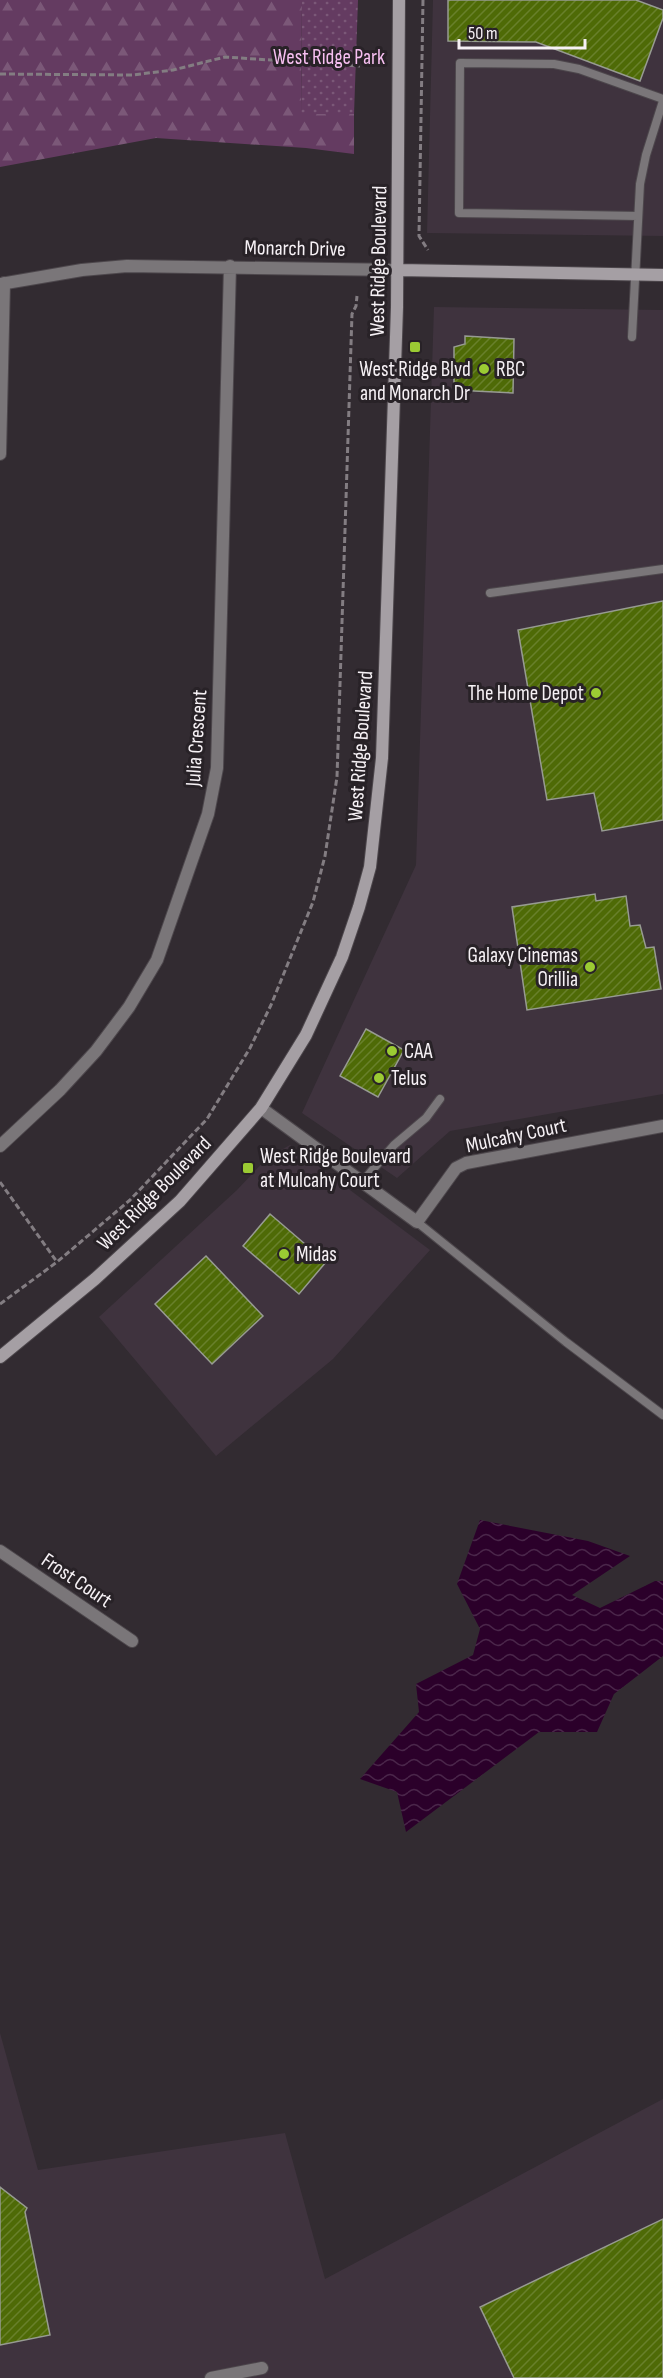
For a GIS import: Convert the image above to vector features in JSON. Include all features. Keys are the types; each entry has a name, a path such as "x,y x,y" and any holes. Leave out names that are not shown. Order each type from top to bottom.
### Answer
{"street":[{"name":"West Ridge Boulevard","path":"0,1357 95,1279 180,1201 261,1108 306,1035 342,957 359,907 370,867 382,758 398,270 399,0"},
{"name":"Monarch Drive","path":"2,283 82,270 127,266 663,275"},
{"name":"Julia Crescent","path":"0,1146 60,1090 96,1051 129,1007 157,960 208,814 218,768 230,266"},
{"path":"0,454 2,283"},
{"path":"261,1108 417,1222"},
{"name":"Mulcahy Court","path":"417,1222 456,1168 466,1163 663,1126"},
{"name":"Frost Court","path":"0,1551 132,1641"},
{"path":"211,2378 262,2368"}],"lane":[{"path":"632,337 640,184 646,155 663,100 579,69 554,64 460,63 459,213 638,216"},
{"path":"490,593 663,569"},
{"path":"363,1181 394,1145 426,1118 440,1100"},
{"path":"417,1222 622,1386 663,1415"}],"path":[{"path":"423,0 419,236 428,250"},
{"path":"0,74 132,75 173,70 225,57 360,66"},
{"path":"0,1304 57,1262 130,1200 207,1119 255,1040 313,902 325,856 337,777 352,314 357,296"},
{"path":"0,1182 57,1262"}],"shaded area":[{"path":"433,0 663,0 663,236 427,233"},
{"path":"434,307 663,310 663,1094 450,1131 397,1178 302,1113 416,865"},
{"path":"290,1145 430,1250 333,1359 216,1456 99,1317 237,1190 267,1158"},
{"path":"0,2033 38,2170 285,2133 325,2279 663,2099 663,2378 0,2378"}],"green space":[{"path":"0,0 302,0 301,113 354,114 354,154 306,148 156,138 0,167"},
{"name":"West Ridge Park","path":"302,0 358,0 354,114 301,114"}],"water":[{"path":"480,1520 588,1541 630,1556 572,1595 600,1608 655,1581 663,1581 663,1656 614,1694 597,1732 539,1732 406,1832 397,1792 360,1779 419,1712 416,1684 473,1655 480,1629 457,1584"}],"building":[{"path":"448,0 636,0 663,10 663,18 640,81 536,42 448,41"},
{"name":"RBC","path":"465,336 514,339 513,393 454,390 454,347 465,344"},
{"name":"The Home Depot","path":"663,601 663,820 602,831 594,793 547,800 518,630"},
{"name":"Galaxy Cinemas Orillia","path":"595,894 596,901 626,896 630,926 640,925 646,948 654,947 661,989 527,1010 512,907"},
{"path":"366,1029 404,1050 378,1097 340,1076"},
{"name":"Midas","path":"270,1214 326,1262 299,1294 243,1246"},
{"path":"206,1256 263,1316 212,1364 155,1304"},
{"path":"0,2187 27,2208 25,2212 50,2335 0,2345"},
{"path":"663,2219 663,2378 514,2378 480,2307"}],"place":[{"name":"West Ridge Blvd and Monarch Dr","path":"415,347"},
{"name":"RBC","path":"484,369"},
{"name":"The Home Depot","path":"596,693"},
{"name":"Galaxy Cinemas Orillia","path":"590,967"},
{"name":"CAA","path":"392,1051"},
{"name":"Telus","path":"379,1078"},
{"name":"West Ridge Boulevard at Mulcahy Court","path":"248,1168"},
{"name":"Midas","path":"284,1254"}]}
